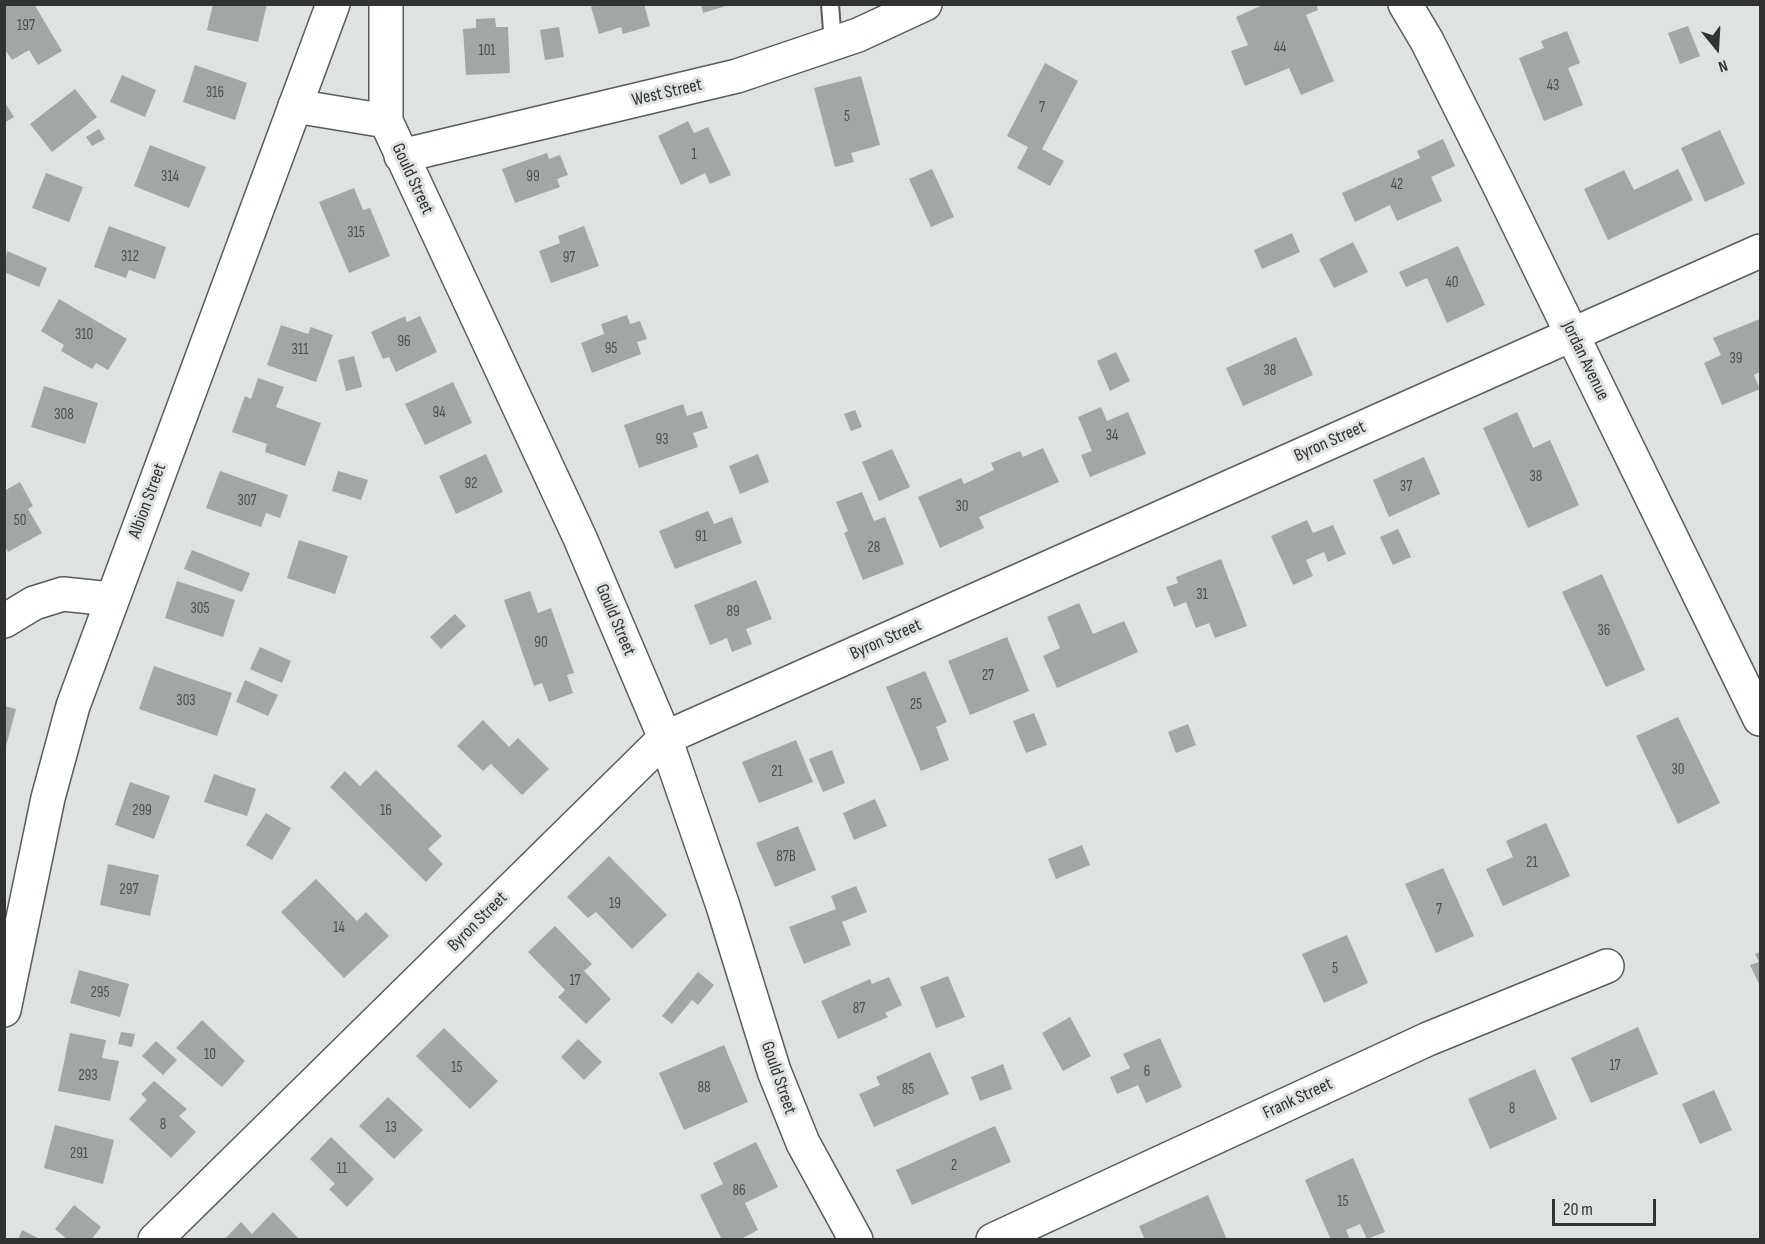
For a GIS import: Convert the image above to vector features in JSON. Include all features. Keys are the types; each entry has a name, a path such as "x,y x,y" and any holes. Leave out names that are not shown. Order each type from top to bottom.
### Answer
{"street":[{"name":"Albion Street","path":"4,1010 60,751 111,599 333,4"},
{"name":"Gould Street","path":"386,4 386,121 580,538 665,738 723,906 774,1071 803,1143 856,1239"},
{"name":"West Street","path":"401,156 737,76 833,44 925,4"},
{"name":"Jordan Avenue","path":"1405,4 1432,51 1761,719"},
{"path":"295,106 386,121"},
{"name":"Byron Street","path":"155,1239 665,738 1761,251"},
{"path":"4,621 53,596 73,594 111,599"},
{"name":"Frank Street","path":"993,1239 1428,1039 1607,966"}],"lane":[{"path":"830,4 833,44"}],"building":[{"path":"4,4 34,4 62,51 38,65 29,50 12,60 4,48"},
{"path":"213,4 267,4 258,42 207,30"},
{"path":"598,4 644,4 650,26 623,34 621,27 599,34 591,7"},
{"path":"701,4 729,4 729,5 703,13"},
{"path":"1265,4 1316,4 1318,10 1306,15 1334,81 1301,95 1289,68 1245,86 1231,51 1248,45 1236,17"},
{"path":"495,18 496,27 508,27 510,73 466,75 463,29 476,28 476,19"},
{"path":"1688,26 1700,56 1680,64 1668,33"},
{"path":"559,27 564,57 545,60 540,30"},
{"path":"1567,31 1580,63 1568,68 1583,105 1544,121 1519,58 1544,48 1541,41"},
{"path":"1045,63 1078,81 1042,149 1064,161 1050,186 1017,168 1028,147 1007,136"},
{"path":"195,65 247,83 235,120 183,102"},
{"path":"122,75 156,90 145,117 110,102"},
{"path":"861,76 880,145 851,153 854,162 835,167 814,88"},
{"path":"75,89 97,117 52,152 30,124"},
{"path":"4,101 14,117 4,123"},
{"path":"688,121 694,133 708,127 731,175 710,184 705,173 681,185 658,136"},
{"path":"99,129 105,139 92,146 86,137"},
{"path":"1720,130 1745,184 1705,202 1681,148"},
{"path":"1443,139 1455,166 1431,177 1442,201 1397,221 1390,205 1355,222 1342,193 1420,158 1417,151"},
{"path":"150,145 206,167 189,208 134,186"},
{"path":"547,153 549,159 560,155 568,175 557,179 560,187 515,203 502,169"},
{"path":"932,169 954,217 931,227 909,179"},
{"path":"1678,169 1693,200 1608,240 1584,189 1624,170 1634,190"},
{"path":"46,173 83,187 69,222 32,208"},
{"path":"354,188 363,210 370,208 390,256 349,273 319,202"},
{"path":"109,226 166,247 155,279 129,270 126,278 94,267"},
{"path":"584,226 599,266 551,283 539,251 560,243 558,236"},
{"path":"1292,233 1300,252 1262,269 1254,250"},
{"path":"1353,242 1368,272 1334,288 1319,259"},
{"path":"1458,246 1485,305 1447,323 1427,278 1406,287 1399,272"},
{"path":"7,251 47,268 39,287 4,272"},
{"path":"59,299 127,339 108,370 96,363 92,369 61,351 64,345 41,331"},
{"path":"627,315 630,324 640,321 647,339 637,342 641,354 592,373 581,343 604,334 601,324"},
{"path":"405,316 407,322 420,316 437,352 396,372 389,357 383,359 371,332"},
{"path":"1760,319 1760,372 1754,375 1760,389 1722,405 1704,363 1721,355 1713,338"},
{"path":"281,325 308,334 311,327 333,335 316,382 267,365"},
{"path":"1296,337 1313,375 1243,406 1226,368"},
{"path":"1116,352 1130,381 1110,391 1097,361"},
{"path":"354,356 362,387 346,391 338,360"},
{"path":"258,378 284,387 276,407 321,423 305,466 265,452 267,444 232,432 245,396 251,399"},
{"path":"453,382 472,423 425,445 405,404"},
{"path":"44,386 98,403 85,444 31,427"},
{"path":"683,404 687,416 702,411 708,428 693,433 698,447 639,468 624,425"},
{"path":"1101,407 1107,421 1128,412 1146,454 1090,477 1081,455 1092,451 1078,417"},
{"path":"855,410 862,427 851,431 844,414"},
{"path":"1517,412 1533,448 1550,440 1579,505 1528,528 1483,428"},
{"path":"1043,448 1059,482 979,517 984,528 940,548 918,497 961,478 964,484 994,470 991,463 1020,451 1023,457"},
{"path":"892,449 910,487 879,501 862,462"},
{"path":"486,454 503,492 456,514 439,476"},
{"path":"758,454 769,482 740,494 729,466"},
{"path":"1424,457 1440,494 1389,517 1373,480"},
{"path":"220,471 288,495 280,518 266,513 261,527 206,508"},
{"path":"338,471 368,480 361,500 332,491"},
{"path":"20,482 33,506 28,509 42,533 8,552 4,545 4,491"},
{"path":"862,492 874,521 885,517 904,564 863,580 844,533 848,531 836,502"},
{"path":"708,511 714,524 732,517 742,543 675,569 659,531"},
{"path":"1307,520 1313,533 1333,525 1346,554 1328,562 1324,552 1306,560 1313,576 1293,585 1271,536"},
{"path":"1398,529 1411,557 1393,565 1380,537"},
{"path":"299,540 348,556 335,594 287,578"},
{"path":"192,550 250,573 242,592 184,569"},
{"path":"1221,559 1247,626 1215,638 1209,623 1196,628 1186,602 1174,607 1166,587 1178,583 1176,577"},
{"path":"1602,574 1645,670 1606,687 1562,592"},
{"path":"756,580 772,619 746,629 752,644 732,652 727,638 710,645 694,605"},
{"path":"177,581 235,600 223,637 165,618"},
{"path":"530,591 538,613 551,608 574,673 567,675 573,693 549,702 542,683 534,686 504,600"},
{"path":"1079,603 1093,634 1124,621 1138,652 1057,688 1043,656 1060,648 1047,617"},
{"path":"455,614 466,626 441,649 430,637"},
{"path":"1007,637 1029,691 970,715 948,661"},
{"path":"260,647 291,661 282,683 250,669"},
{"path":"154,666 232,693 217,736 139,709"},
{"path":"925,671 947,722 936,727 949,760 921,771 886,687"},
{"path":"245,680 278,695 268,716 236,702"},
{"path":"4,706 16,709 5,750 4,750"},
{"path":"1034,713 1047,745 1026,753 1013,721"},
{"path":"1678,717 1720,803 1678,824 1636,736"},
{"path":"483,720 509,747 518,738 549,769 522,795 491,764 483,771 457,746"},
{"path":"1188,724 1196,745 1176,753 1168,732"},
{"path":"796,740 813,782 759,803 742,762"},
{"path":"832,750 845,783 823,792 809,759"},
{"path":"376,770 442,836 428,849 443,864 426,882 330,787 345,771 360,786"},
{"path":"214,774 256,789 247,816 204,802"},
{"path":"130,782 170,796 154,839 115,825"},
{"path":"875,799 887,826 854,840 843,813"},
{"path":"266,813 291,828 272,860 246,845"},
{"path":"1546,823 1570,876 1503,906 1486,869 1513,857 1506,841"},
{"path":"798,826 816,870 775,887 756,843"},
{"path":"1082,845 1090,865 1056,879 1048,859"},
{"path":"609,856 667,915 632,949 596,912 588,918 567,897"},
{"path":"108,864 159,875 150,916 100,905"},
{"path":"1443,868 1474,936 1436,953 1405,884"},
{"path":"316,879 357,921 366,912 389,936 344,978 281,912"},
{"path":"856,886 867,912 842,922 851,945 804,964 789,927 836,909 831,896"},
{"path":"555,926 592,964 584,971 611,999 586,1024 558,997 565,990 528,952"},
{"path":"1347,935 1368,983 1324,1003 1302,954"},
{"path":"1760,952 1760,986 1750,965 1759,962 1755,954"},
{"path":"79,970 129,984 120,1017 70,1003"},
{"path":"698,972 714,985 698,1005 692,1000 672,1024 662,1016"},
{"path":"948,976 965,1017 936,1028 920,987"},
{"path":"889,977 902,1005 885,1013 888,1017 838,1039 821,1001 870,979 872,984"},
{"path":"1070,1017 1091,1056 1063,1071 1042,1033"},
{"path":"202,1020 245,1061 222,1087 176,1048"},
{"path":"1638,1027 1658,1074 1591,1103 1571,1058"},
{"path":"444,1028 498,1081 470,1109 416,1056"},
{"path":"121,1032 135,1034 132,1047 118,1044"},
{"path":"70,1033 106,1040 102,1058 119,1061 110,1101 58,1091"},
{"path":"1160,1038 1182,1087 1146,1103 1138,1085 1117,1094 1110,1077 1130,1068 1123,1054"},
{"path":"578,1039 602,1062 584,1080 561,1057"},
{"path":"156,1041 177,1060 163,1075 142,1056"},
{"path":"724,1045 748,1102 684,1130 659,1073"},
{"path":"930,1052 949,1094 874,1127 859,1094 880,1085 876,1077"},
{"path":"1003,1064 1012,1089 980,1101 971,1077"},
{"path":"1535,1069 1557,1119 1490,1149 1468,1099"},
{"path":"154,1081 187,1109 179,1116 196,1132 171,1158 129,1119 147,1100 141,1094"},
{"path":"1714,1090 1732,1130 1700,1144 1682,1104"},
{"path":"388,1097 423,1130 394,1159 359,1126"},
{"path":"55,1125 114,1140 103,1184 44,1168"},
{"path":"995,1126 1011,1162 912,1205 896,1170"},
{"path":"331,1137 374,1179 347,1207 329,1189 335,1184 310,1159"},
{"path":"756,1142 778,1187 745,1203 758,1230 739,1240 722,1240 700,1195 723,1184 713,1163"},
{"path":"1353,1158 1385,1232 1367,1239 1360,1224 1346,1230 1350,1240 1331,1240 1305,1180"},
{"path":"1208,1195 1227,1240 1145,1240 1139,1226"},
{"path":"74,1205 101,1227 91,1240 68,1240 55,1229"},
{"path":"273,1212 300,1240 224,1240 241,1222 252,1234"},
{"path":"22,1230 42,1240 18,1240"}]}
